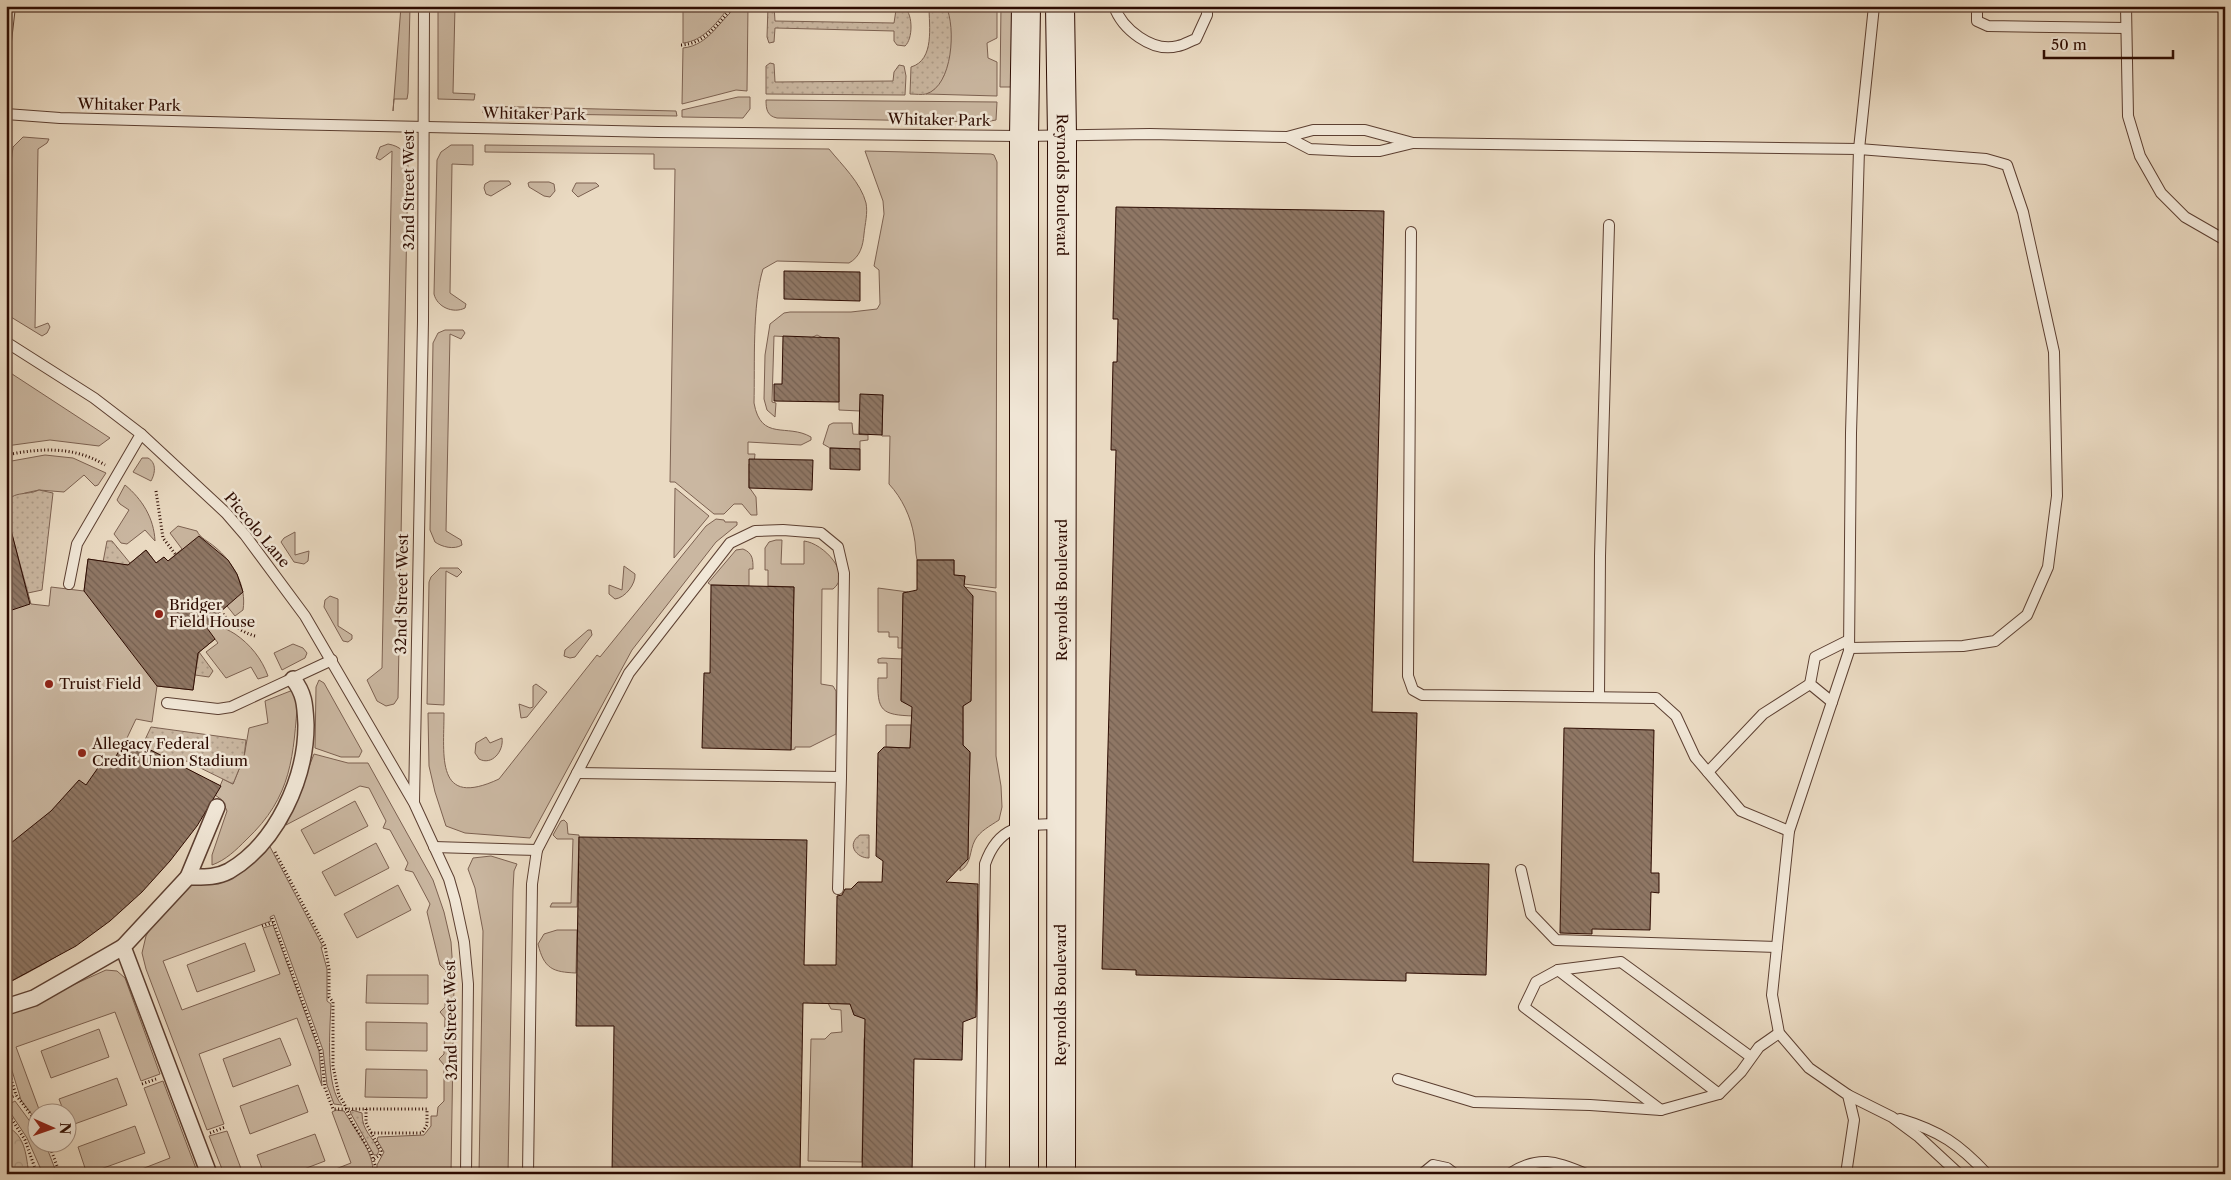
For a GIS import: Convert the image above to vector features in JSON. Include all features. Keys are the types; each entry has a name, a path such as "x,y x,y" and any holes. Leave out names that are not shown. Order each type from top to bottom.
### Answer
{"main road":[{"path":"1024,1174 1024,136 1026,6"},
{"name":"Reynolds Boulevard","path":"1060,6 1062,136 1061,1174"}],"street":[{"path":"188,877 214,877 230,870 256,848 287,806 302,765 306,740 305,700 301,690 293,680"},
{"path":"6,1007 34,998 123,946 188,877 217,807"},
{"path":"123,946 209,1174"}],"lane":[{"path":"6,41 10,6"},
{"name":"32nd Street West","path":"424,6 424,321 414,803 455,900 462,935 467,976 466,1174"},
{"path":"1114,6 1122,21 1134,34 1151,45 1176,47 1196,39 1207,15 1207,6"},
{"path":"1874,6 1859,149 1851,433 1849,644 1832,702 1789,831 1772,995 1779,1033 1809,1068 1848,1095 1892,1117 1939,1133 1968,1153 1987,1174"},
{"path":"1977,6 1977,21 1988,26 2126,28"},
{"path":"2126,6 2128,116 2140,156 2161,193 2185,217 2225,240"},
{"name":"Whitaker Park","path":"6,114 60,118 424,126 1024,136 1150,134 1287,137"},
{"path":"1287,137 1313,130 1366,130 1413,143"},
{"path":"1287,137 1310,148 1352,151 1380,151 1413,143 1859,149 1986,159 2007,165 2022,212 2054,352 2058,465 2057,496 2048,567 2027,615 1995,640 1979,644 1913,648 1849,644 1815,658 1810,684 1763,714 1708,772"},
{"path":"1599,697 1600,556 1609,225"},
{"path":"1411,232 1408,676 1413,690 1422,695 1656,698 1676,716 1695,757 1741,812 1789,831"},
{"name":"Piccolo Lane","path":"6,342 94,398 141,434 226,513 245,535 305,616 414,803"},
{"path":"69,584 77,544 141,434"},
{"path":"528,1174 532,884 537,850 629,673 730,544 755,531 783,530 821,533 838,547 844,572 838,889"},
{"path":"167,703 218,709 242,703 332,660"},
{"path":"1810,684 1832,702"},
{"path":"577,773 841,777"},
{"path":"980,1174 985,864 996,841 1024,825 1062,824"},
{"path":"434,847 537,850"},
{"path":"1521,870 1531,914 1556,940 1777,947"},
{"path":"1661,1110 1524,1007 1536,982 1558,970 1621,962 1751,1057"},
{"path":"1558,970 1719,1094"},
{"path":"1398,1079 1474,1102 1590,1105 1661,1110 1719,1094 1741,1072 1759,1047 1779,1033"},
{"path":"1846,1174 1854,1120 1848,1095"},
{"path":"1892,1117 1919,1137 1959,1174"},
{"path":"1509,1174 1537,1161 1561,1163 1586,1174"},
{"path":"1422,1174 1432,1165 1447,1168 1455,1174"}],"path":[{"path":"681,45 692,44 712,31 734,6"},
{"path":"6,455 37,450 62,450 92,457 105,465"},
{"path":"156,491 163,538 176,554"},
{"path":"221,611 228,621 246,633 255,636"},
{"path":"267,835 325,946 329,969 329,997 333,1002 333,1066 339,1096 374,1159 375,1174"},
{"path":"262,926 273,920 321,1052 325,1088 333,1109 427,1109 427,1125 422,1134 370,1133"},
{"path":"6,1062 16,1095 28,1111"},
{"path":"6,1099 16,1095"},
{"path":"366,1108 366,1123 381,1151 380,1155 374,1159"},
{"path":"6,1110 28,1146 37,1174"},
{"path":"215,1131 226,1127"},
{"path":"52,1152 60,1174"}],"green space":[{"path":"401,6 410,6 408,93 407,99 394,99 393,111"},
{"path":"438,6 455,6 453,93 475,94 474,100 438,99"},
{"path":"683,6 730,6 704,34 683,43"},
{"path":"738,6 748,6 747,91 736,90 682,104 683,48 692,46 707,37"},
{"path":"768,6 774,6 775,21 894,23 896,10 905,8 910,16 911,33 905,46 897,45 894,41 894,31 775,28 774,42 769,43 767,37"},
{"path":"929,6 946,6 951,27 950,55 942,80 935,89 926,94 910,94 911,67 919,63 924,57 929,41"},
{"path":"946,6 997,6 997,38 987,43 988,58 997,62 997,96 926,94 935,88 944,75"},
{"path":"1001,6 1016,6 1016,87 1000,87"},
{"path":"770,63 774,64 775,82 893,81 894,72 899,65 904,66 906,76 905,95 766,94 766,66"},
{"path":"738,97 750,97 750,109 743,118 682,117 682,110"},
{"path":"766,100 997,102 996,120 985,122 777,118 771,116 768,112"},
{"path":"483,106 676,111 677,116 483,113"},
{"path":"23,137 49,139 47,143 38,149 35,328 48,323 50,327 47,333 42,336 6,314 6,203 13,147"},
{"path":"388,144 402,150 408,163 398,698 394,704 386,706 377,701 367,680 382,668 392,151 380,160 376,158 380,147"},
{"path":"451,145 473,145 473,165 452,164 450,293 466,304 465,308 460,310 451,310 442,306 438,303 434,294 437,160 441,152"},
{"path":"485,145 829,149 860,188 867,207 866,218 863,243 853,261 849,263 777,261 763,269 757,300 754,353 754,403 757,415 762,423 769,427 802,433 811,437 811,440 801,445 748,442 748,454 755,454 754,464 749,464 749,487 756,497 757,515 751,515 742,504 734,504 724,514 714,514 675,482 670,482 675,169 654,169 654,154 485,152"},
{"path":"865,151 991,154 994,155 997,162 996,588 964,584 965,576 954,575 954,560 917,560 913,529 908,515 898,495 889,484 890,436 882,436 883,395 860,411 839,410 839,338 823,338 817,335 811,338 774,336 772,402 776,403 775,417 767,410 764,399 765,355 770,324 784,313 851,312 877,309 880,304 879,270 874,266 884,214 883,201"},
{"path":"490,181 509,181 511,184 491,196 486,194 484,188 485,184"},
{"path":"549,182 554,184 555,191 550,197 544,196 529,187 528,183"},
{"path":"576,183 596,183 599,186 578,197 572,191"},
{"path":"445,330 463,330 465,333 461,339 450,334 446,531 461,540 462,545 452,548 435,542 430,530 433,343 438,333"},
{"path":"6,370 110,438 99,446 50,440 6,446"},
{"path":"833,423 852,423 853,434 868,435 868,440 860,441 860,449 830,448 823,444 829,425"},
{"path":"45,455 73,458 106,473 98,485 95,486 84,475 64,492 39,490 25,493 10,499 6,505 6,462"},
{"path":"142,458 148,458 153,463 154,472 151,481 133,472"},
{"path":"125,485 137,496 150,517 155,541 145,530 127,544 121,543 114,534 129,510 117,500"},
{"path":"675,488 709,516 674,558"},
{"path":"39,490 53,493 42,590 28,593 6,513 7,505 12,497"},
{"name":"Allegacy Federal Credit Union Stadium","path":"6,513 31,604 49,606 51,587 84,591 88,559 128,565 146,550 156,563 164,557 168,561 182,549 170,533 178,526 197,531 202,538 222,553 233,567 241,583 244,601 243,610 235,616 227,606 214,617 221,626 235,634 250,647 259,658 268,676 258,679 251,667 226,678 206,652 218,643 215,639 198,653 193,690 157,686 152,722 136,719 127,738 220,786 223,779 233,784 244,757 249,728 268,723 265,701 293,690 298,697 292,757 282,791 262,824 235,851 212,865 212,855 227,811 222,800 215,795 194,828 172,857 150,883 125,906 100,927 71,947 6,984"},
{"path":"716,519 724,520 725,522 737,522 737,525 716,542 632,650 530,838 465,833 446,826 429,766 428,713 444,713 445,761 453,783 463,787 478,787 499,779 597,655 600,657 706,526"},
{"path":"295,532 295,555 309,551 308,561 304,564 294,562 281,542 284,538"},
{"path":"782,540 781,564 804,564 804,541 812,543 827,553 838,568 840,575 838,583 833,589 822,589 821,684 833,686 836,691 836,734 810,747 795,747 795,749 791,750 794,587 768,586 768,570 765,570 765,548 769,542"},
{"path":"107,541 112,541 130,563 128,565 103,562"},
{"path":"743,549 751,555 752,560 753,569 749,569 749,586 711,585 708,583 736,550"},
{"path":"624,566 635,574 634,582 626,593 615,599 609,594 609,585 622,590"},
{"path":"440,568 458,568 462,572 457,577 446,571 444,705 427,704 429,582 431,577"},
{"path":"964,587 996,592 996,756 1002,807 999,820 977,837 967,865 960,871 960,861 967,860 968,855 970,753 963,746 963,706 971,700"},
{"path":"878,588 908,592 903,595 902,648 898,648 898,637 889,637 889,632 878,632"},
{"path":"330,596 338,599 338,626 352,635 352,639 348,642 343,641 324,607 325,600"},
{"path":"588,630 591,630 592,635 575,657 564,656 565,650"},
{"path":"293,644 303,648 307,653 305,658 282,670 274,653"},
{"path":"199,652 213,671 209,677 195,675"},
{"path":"878,659 902,659 901,700 905,703 915,704 914,716 888,712 880,704 878,678 887,678 887,663 878,663"},
{"path":"319,680 324,683 362,751 359,757 341,757 315,748 316,687"},
{"path":"536,684 547,692 527,717 521,718 519,704 530,708 533,707 533,686"},
{"path":"886,725 911,725 910,748 886,747"},
{"path":"151,727 246,740 244,757 233,784 176,756 172,761 142,746"},
{"path":"486,737 490,743 502,738 502,743 499,752 493,759 484,761 479,759 475,753 476,743"},
{"path":"314,754 348,763 368,763 433,880 444,912 451,942 454,985 451,1174 377,1174 377,1165 384,1152 377,1140 378,1137 424,1135 431,1126 431,1116 437,1116 438,1107 444,1101 444,1065 439,1059 444,1054 445,1018 440,1012 445,1007 446,971 440,965 427,912 430,904 413,872 405,870 408,863 390,830 383,828 386,821 369,788 360,786 286,825"},
{"path":"355,801 368,826 314,854 301,830"},
{"path":"564,820 567,823 568,834 579,835 577,907 550,907 552,903 571,903 573,839 557,839 553,835 561,821"},
{"path":"860,835 869,835 869,858 860,856 854,850 854,842"},
{"path":"268,843 323,947 321,947 327,969 327,1001 331,1004 331,1072 333,1086 342,1105 334,1104 327,1085 323,1050 274,915 270,917 271,921 163,961 182,1010 280,974 263,928 273,925 319,1051 322,1086 297,1018 199,1054 224,1124 207,1130 146,969 142,953 146,936 153,923 188,886 220,882"},
{"path":"376,843 389,868 335,896 322,872"},
{"path":"491,856 517,864 514,871 513,890 508,1174 479,1174 483,931 475,888 468,869 473,858"},
{"path":"398,885 411,910 357,938 344,914"},
{"path":"557,930 577,930 576,973 555,970 543,959 538,944 544,934"},
{"path":"245,943 255,971 197,992 187,965"},
{"path":"106,970 117,971 125,978 160,1074 141,1081 115,1012 16,1047 36,1102 28,1102 28,1109 21,1100 6,1051 6,1015"},
{"path":"367,975 428,975 428,1004 366,1003"},
{"path":"828,1003 851,1004 854,1015 868,1016 864,1040 862,1162 808,1161 811,1039 825,1039 831,1033 842,1032 841,1010 831,1009"},
{"path":"366,1022 427,1023 427,1051 366,1050"},
{"path":"99,1029 109,1057 51,1078 41,1051"},
{"path":"280,1038 291,1065 233,1087 223,1059"},
{"path":"366,1069 427,1070 427,1098 365,1097"},
{"path":"117,1078 127,1105 78,1123 78,1102 60,1102 59,1099"},
{"path":"163,1081 198,1174 129,1174 170,1158 144,1088"},
{"path":"298,1085 308,1112 250,1134 240,1106"},
{"path":"15,1101 28,1119 28,1140 27,1138 6,1106"},
{"path":"336,1110 344,1111 363,1141 370,1157 373,1174 323,1174 351,1163 332,1112"},
{"path":"352,1110 362,1113 364,1125 379,1151 377,1155 374,1155 350,1112"},
{"path":"135,1126 145,1153 87,1174 78,1147"},
{"path":"11,1129 20,1138 22,1143 29,1174 6,1174 6,1130"},
{"path":"227,1131 243,1174 224,1174 209,1136"},
{"path":"315,1134 325,1161 291,1174 264,1174 257,1155"},
{"path":"33,1152 48,1152 57,1174 43,1174"}],"building":[{"path":"1116,207 1384,211 1372,712 1417,713 1413,862 1489,864 1486,975 1406,973 1406,981 1136,975 1136,970 1102,969 1116,450 1111,450 1113,362 1117,362 1118,319 1113,319"},
{"path":"784,271 860,272 860,301 784,299"},
{"path":"783,336 839,338 839,402 774,401 774,384 782,384"},
{"path":"860,394 883,395 882,435 859,434"},
{"path":"830,448 860,449 860,470 830,469"},
{"path":"749,459 813,460 812,490 749,488"},
{"path":"11,530 30,604 6,612 6,531"},
{"name":"Bridger Field House","path":"199,536 228,560 237,574 243,592 212,619 214,622 207,628 215,639 198,653 193,690 157,686 84,591 88,559 128,565 146,550 156,563 164,557 168,561"},
{"path":"917,560 954,560 954,575 965,576 964,586 973,596 971,701 963,706 963,745 970,752 968,859 946,882 978,884 976,1017 963,1022 962,1060 914,1059 912,1174 862,1174 865,1019 854,1015 850,1004 803,1003 800,1174 612,1174 614,1026 576,1026 579,837 807,840 804,965 836,965 837,896 842,895 845,889 851,889 858,882 882,882 883,861 876,856 878,753 884,747 910,748 912,707 901,701 903,593 917,590"},
{"path":"711,585 794,587 791,750 702,748 704,673 710,673"},
{"path":"1564,728 1654,730 1651,873 1659,873 1659,893 1651,892 1650,930 1592,929 1592,934 1560,933"},
{"path":"127,738 221,786 197,826 170,861 142,892 110,921 76,946 6,984 6,847 51,811 79,780 86,785 102,762 110,766"}],"place":[{"name":"Bridger Field House","path":"159,614"},
{"name":"Truist Field","path":"49,684"},
{"name":"Allegacy Federal Credit Union Stadium","path":"82,753"}]}
